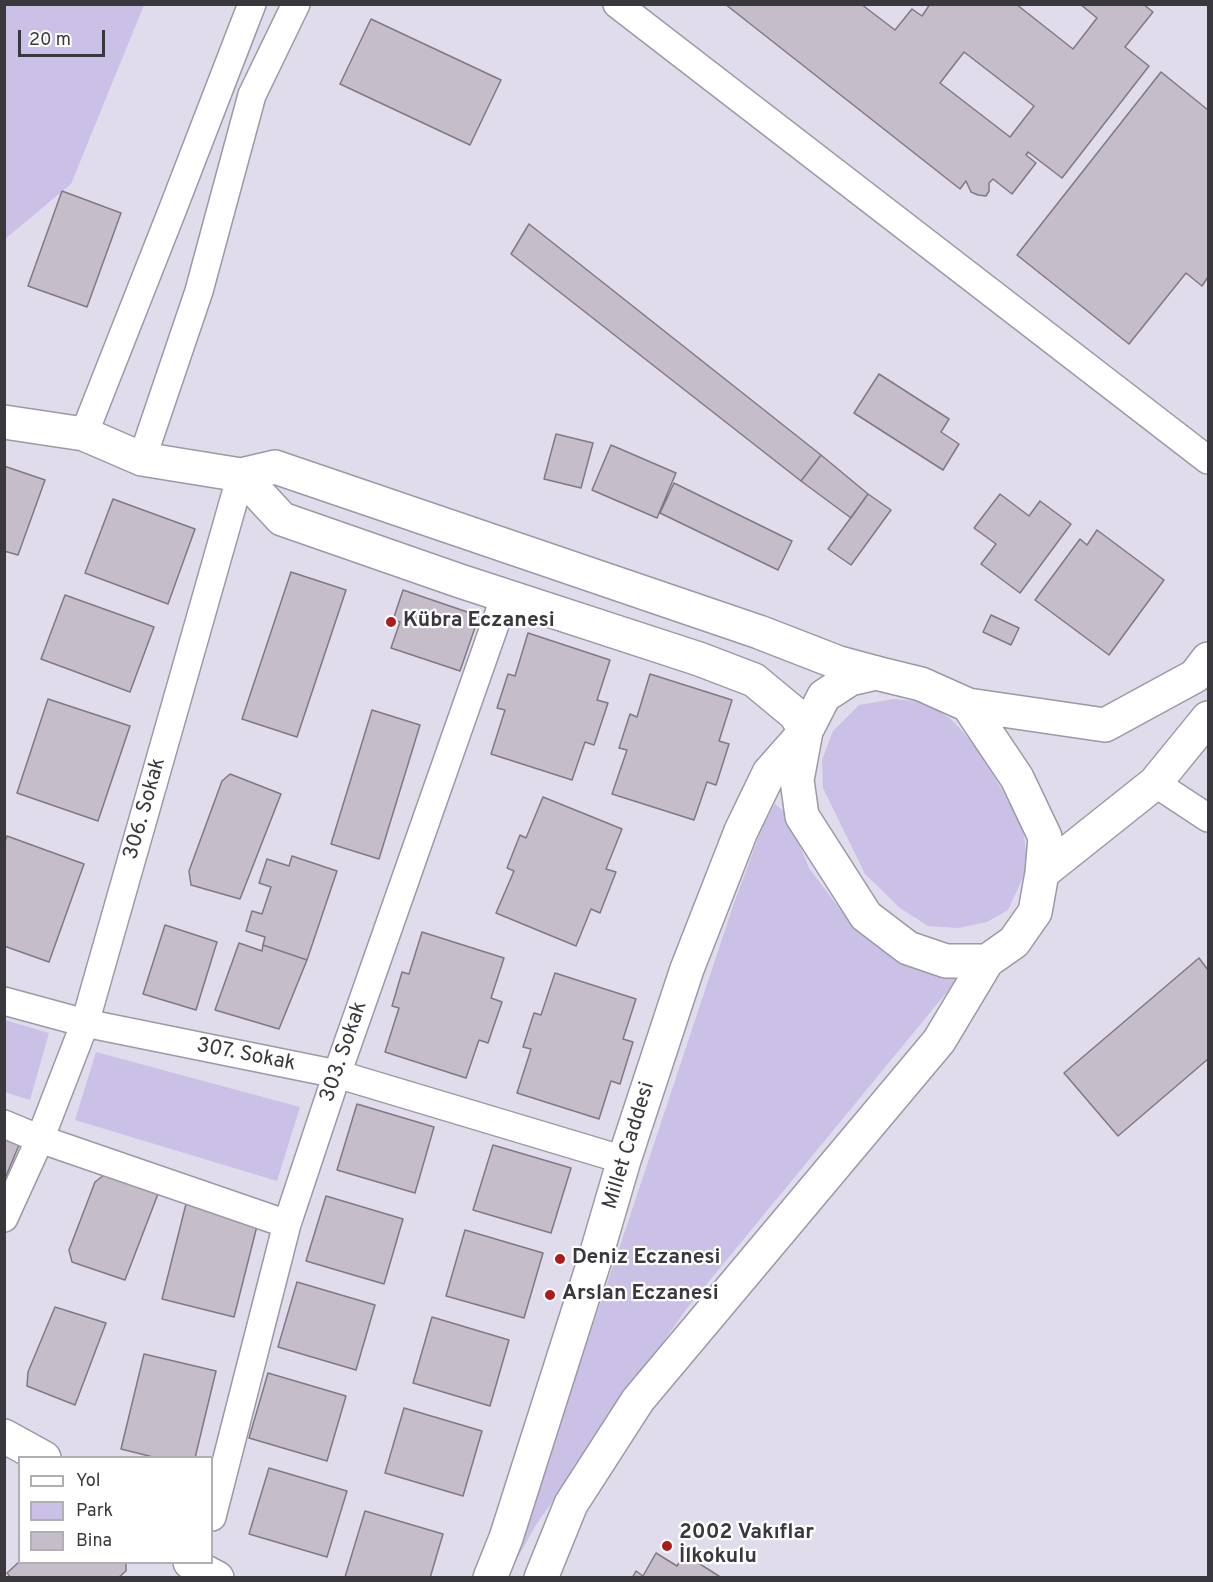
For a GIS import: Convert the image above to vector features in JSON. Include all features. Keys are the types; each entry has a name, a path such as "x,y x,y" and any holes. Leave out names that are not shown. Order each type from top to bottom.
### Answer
{"main road":[{"path":"4,422 84,434 142,459 241,475 275,467 759,632 839,663 921,684 968,705 1105,725 1195,676 1209,659"},
{"path":"241,475 282,519 505,596 699,659 754,680 795,714 806,731"},
{"path":"876,673 850,679 824,696 806,731 797,780 802,816 866,916 908,948 946,961 987,961"},
{"path":"541,1578 571,1504 638,1400 939,1041 987,961 1014,942 1035,912 1045,837 1017,778 968,705"},
{"path":"1042,873 1155,783 1209,718"},
{"name":"Millet Caddesi","path":"490,1578 506,1538 595,1259 624,1160 687,969 741,831 769,773 806,731"},
{"path":"4,1436 40,1456"}],"street":[{"path":"84,434 252,4"},
{"path":"142,459 199,291 252,95 296,4"},
{"path":"617,4 1209,460"},
{"name":"306. Sokak","path":"4,1218 40,1139 86,1023 241,475"},
{"name":"303. Sokak","path":"213,1513 287,1224 337,1074 505,596"},
{"path":"1155,783 1209,818"},
{"name":"307. Sokak","path":"4,1001 86,1023 337,1074 624,1160"},
{"path":"4,1124 40,1139 287,1224"}],"green space":[{"path":"5,5 144,5 71,184 5,239"},
{"path":"894,699 925,702 951,719 976,746 1022,824 1028,862 1021,882 1008,910 987,922 958,928 928,926 900,908 865,874 823,788 822,760 833,731 859,705"},
{"path":"775,804 787,814 809,868 842,912 882,948 961,975 687,1308 536,1525 507,1577 734,903 763,825"},
{"path":"5,1020 49,1033 30,1100 5,1092"},
{"path":"96,1052 300,1107 277,1181 75,1120"}],"building":[{"path":"725,4 861,4 895,30 912,9 922,16 930,4 1016,4 1073,49 1097,18 1080,4 1143,4 1153,12 1125,47 1149,66 1062,178 1028,152 1026,155 1036,163 1012,194 993,179 989,183 986,196 971,192 966,181 960,189","holes":["964,52 1034,106 1010,137 940,83"]},
{"path":"371,19 501,80 470,145 340,84"},
{"path":"1161,72 1208,110 1208,277 1202,286 1186,273 1129,344 1017,255"},
{"path":"62,191 121,213 87,307 28,286"},
{"path":"529,224 821,455 801,481 511,254"},
{"path":"879,374 949,419 941,432 959,444 943,470 854,413"},
{"path":"556,434 593,443 581,488 544,479"},
{"path":"611,445 676,473 657,518 592,490"},
{"path":"821,455 868,494 851,518 801,481"},
{"path":"4,466 45,480 18,555 4,551"},
{"path":"674,483 792,541 778,570 660,513"},
{"path":"868,494 891,510 851,565 828,549"},
{"path":"1000,494 1029,516 1040,501 1071,524 1020,593 981,564 996,544 974,528"},
{"path":"113,499 195,529 168,604 85,573"},
{"path":"1097,530 1164,580 1109,655 1035,600 1080,539 1087,545"},
{"path":"291,572 346,590 297,737 242,719"},
{"path":"403,590 479,616 460,671 391,648 400,622 393,620"},
{"path":"65,595 154,627 130,692 41,659"},
{"path":"991,615 1019,628 1011,645 983,632"},
{"path":"528,633 610,660 597,700 608,703 594,745 585,742 572,780 491,754 505,710 497,708 508,674 515,676"},
{"path":"650,674 732,700 719,741 729,744 716,785 707,782 694,820 612,794 627,750 619,748 630,714 637,717"},
{"path":"48,699 130,726 98,821 17,793"},
{"path":"372,710 420,725 379,859 331,844"},
{"path":"230,774 281,794 240,899 191,885 189,871 222,781"},
{"path":"543,797 622,829 606,869 616,872 600,913 591,909 576,946 496,913 514,871 507,868 520,835 526,838"},
{"path":"7,836 84,864 49,962 4,946 4,844"},
{"path":"292,856 337,871 307,960 263,945 265,937 246,931 252,911 262,914 271,887 259,883 267,859 289,866"},
{"path":"165,925 217,942 196,1010 143,994"},
{"path":"422,932 504,958 491,998 502,1002 488,1043 479,1040 466,1078 385,1052 399,1008 392,1006 402,972 409,974"},
{"path":"239,943 262,951 263,945 307,960 279,1029 215,1010"},
{"path":"1199,958 1208,970 1208,1059 1118,1136 1064,1073"},
{"path":"555,973 636,999 623,1039 633,1042 620,1084 611,1081 599,1119 517,1093 531,1049 523,1047 534,1013 541,1015"},
{"path":"357,1104 434,1127 415,1193 337,1170"},
{"path":"4,1139 19,1145 4,1181"},
{"path":"493,1145 571,1168 551,1233 473,1210"},
{"path":"104,1175 158,1194 125,1280 72,1262 69,1250 95,1182"},
{"path":"326,1196 403,1219 384,1284 306,1261"},
{"path":"186,1204 258,1222 234,1317 162,1299"},
{"path":"465,1230 543,1253 524,1318 446,1296"},
{"path":"297,1282 375,1305 356,1370 278,1347"},
{"path":"55,1307 106,1323 75,1405 27,1386 28,1372"},
{"path":"432,1317 509,1340 490,1406 413,1383"},
{"path":"144,1354 216,1371 195,1456 149,1456 121,1449"},
{"path":"268,1373 346,1396 327,1461 249,1438"},
{"path":"404,1408 482,1431 463,1496 385,1473"},
{"path":"269,1468 347,1491 327,1557 249,1534"},
{"path":"365,1511 443,1534 430,1578 345,1577"},
{"path":"656,1553 677,1566 684,1554 722,1578 632,1578 636,1571 643,1576"},
{"path":"18,1563 126,1564 126,1571 118,1578 11,1578 7,1573"}],"place":[{"name":"Kübra Eczanesi","path":"391,622"},
{"name":"Deniz Eczanesi","path":"560,1259"},
{"name":"Arslan Eczanesi","path":"550,1295"},
{"name":"2002 Vakıflar İlkokulu","path":"667,1546"}]}
